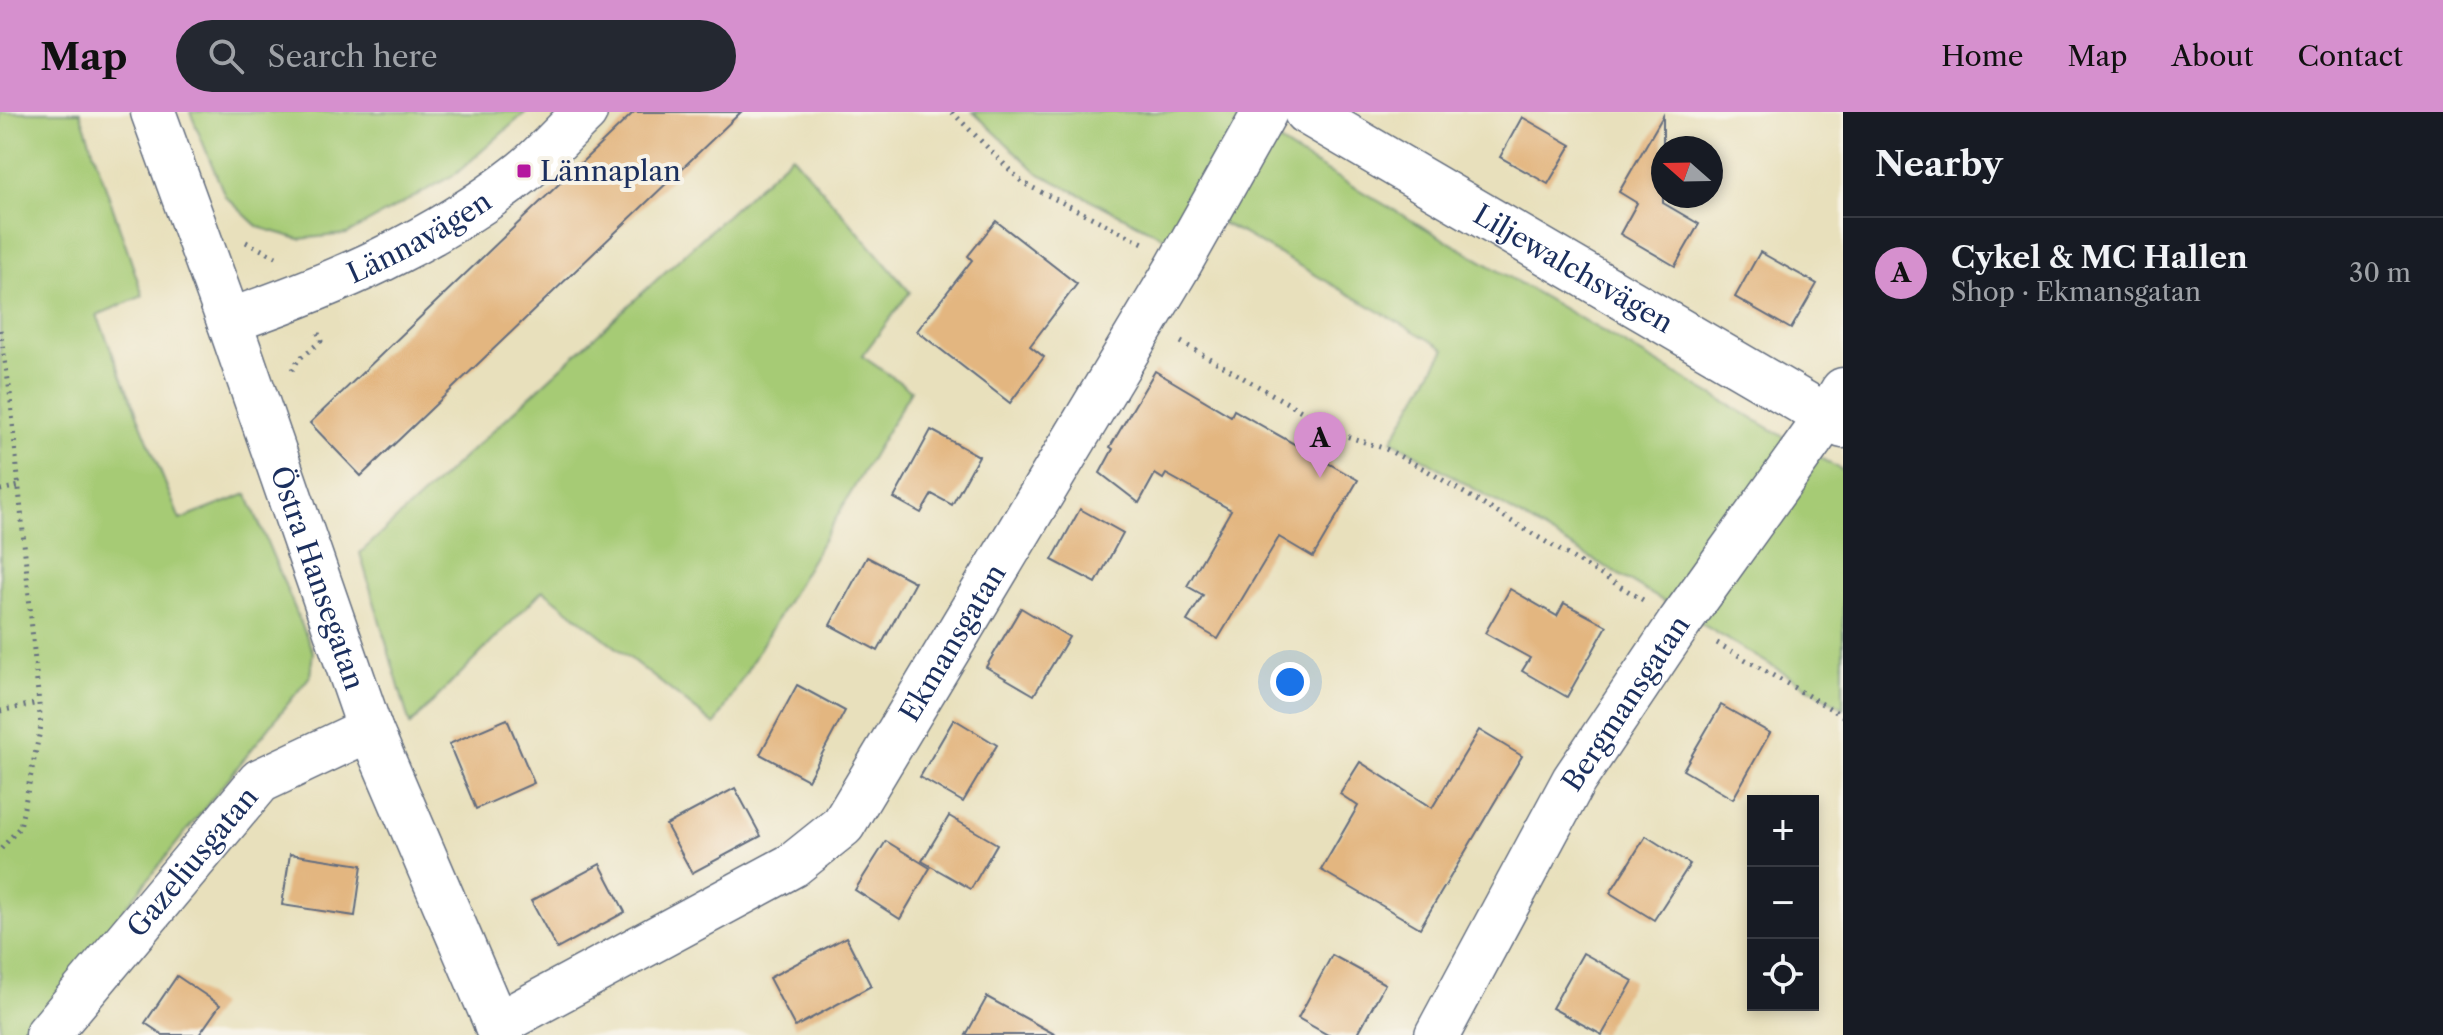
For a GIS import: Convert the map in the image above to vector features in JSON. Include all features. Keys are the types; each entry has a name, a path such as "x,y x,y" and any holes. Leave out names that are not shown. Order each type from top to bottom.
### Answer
{"street":[{"name":"Östra Hansegatan","path":"153,112 370,729 498,1030"},
{"name":"Lännavägen","path":"229,321 315,291 376,264 440,230 524,171 585,112"},
{"name":"Ekmansgatan","path":"498,1030 793,865 843,825 1145,322 1265,112"},
{"name":"Liljewalchsvägen","path":"1306,112 1838,411"},
{"name":"Bergmansgatan","path":"1437,1035 1574,780 1680,622 1838,411"},
{"name":"Gazeliusgatan","path":"47,1035 260,781 370,729"}],"path":[{"path":"952,112 1023,183 1181,261"},
{"path":"1145,322 1343,435 1386,449 1426,470 1843,716"},
{"path":"0,330 10,392 41,726 20,827 0,850"},
{"path":"0,490 19,486"},
{"path":"0,711 39,703"}],"green space":[{"path":"0,112 80,112 143,296 97,315 180,520 247,494 313,652 310,676 24,1035 0,1035"},
{"path":"190,112 526,112 457,173 347,234 299,239 258,227 225,196"},
{"path":"973,112 1234,112 1301,156 1843,471 1843,708 1392,440 1445,349 1242,233 1188,206 1173,242 1038,173"},
{"path":"792,155 910,292 862,356 911,390 715,725 543,590 410,725 360,553"}],"building":[{"path":"634,112 741,112 361,476 310,423"},
{"path":"1663,116 1663,136 1651,136"},
{"path":"1522,117 1571,145 1548,184 1500,157"},
{"path":"1651,137 1651,208 1672,208 1699,224 1675,266 1620,234 1637,203 1619,192"},
{"path":"996,221 1077,284 1030,346 1044,357 1010,403 917,331 972,260 968,256"},
{"path":"1760,252 1817,284 1791,329 1735,297"},
{"path":"1155,371 1231,416 1234,410 1358,480 1313,557 1279,537 1218,639 1187,621 1203,595 1187,586 1231,510 1166,474 1163,479 1155,474 1139,503 1100,473 1113,449 1110,447"},
{"path":"931,430 979,456 952,505 932,494 921,513 894,498"},
{"path":"1080,509 1123,533 1096,583 1052,560"},
{"path":"867,557 915,582 878,651 830,625"},
{"path":"1510,589 1557,616 1564,603 1607,626 1567,697 1522,671 1530,658 1485,633"},
{"path":"1021,608 1069,637 1034,695 986,667"},
{"path":"797,685 845,711 808,780 760,754"},
{"path":"1721,705 1770,733 1733,799 1683,770"},
{"path":"507,719 534,783 476,809 449,744"},
{"path":"954,719 997,745 963,802 920,777"},
{"path":"1479,730 1522,756 1420,928 1321,870 1358,806 1340,794 1360,762 1432,808"},
{"path":"735,788 761,836 692,873 666,825"},
{"path":"949,816 997,844 971,889 922,861"},
{"path":"1646,836 1690,864 1654,920 1610,893"},
{"path":"886,841 930,868 900,919 855,890"},
{"path":"290,854 362,865 355,916 282,905"},
{"path":"600,864 625,912 557,949 531,901"},
{"path":"846,937 871,986 795,1027 769,978"},
{"path":"1583,953 1633,981 1602,1035 1552,1008"},
{"path":"1332,955 1385,984 1357,1035 1328,1035 1298,1018"},
{"path":"177,976 220,1005 199,1035 163,1035 145,1023"},
{"path":"987,997 1056,1035 966,1035"}],"place":[{"name":"Lännaplan","path":"524,171"},
{"name":"Cykel & MC Hallen","path":"1320,478"}]}
